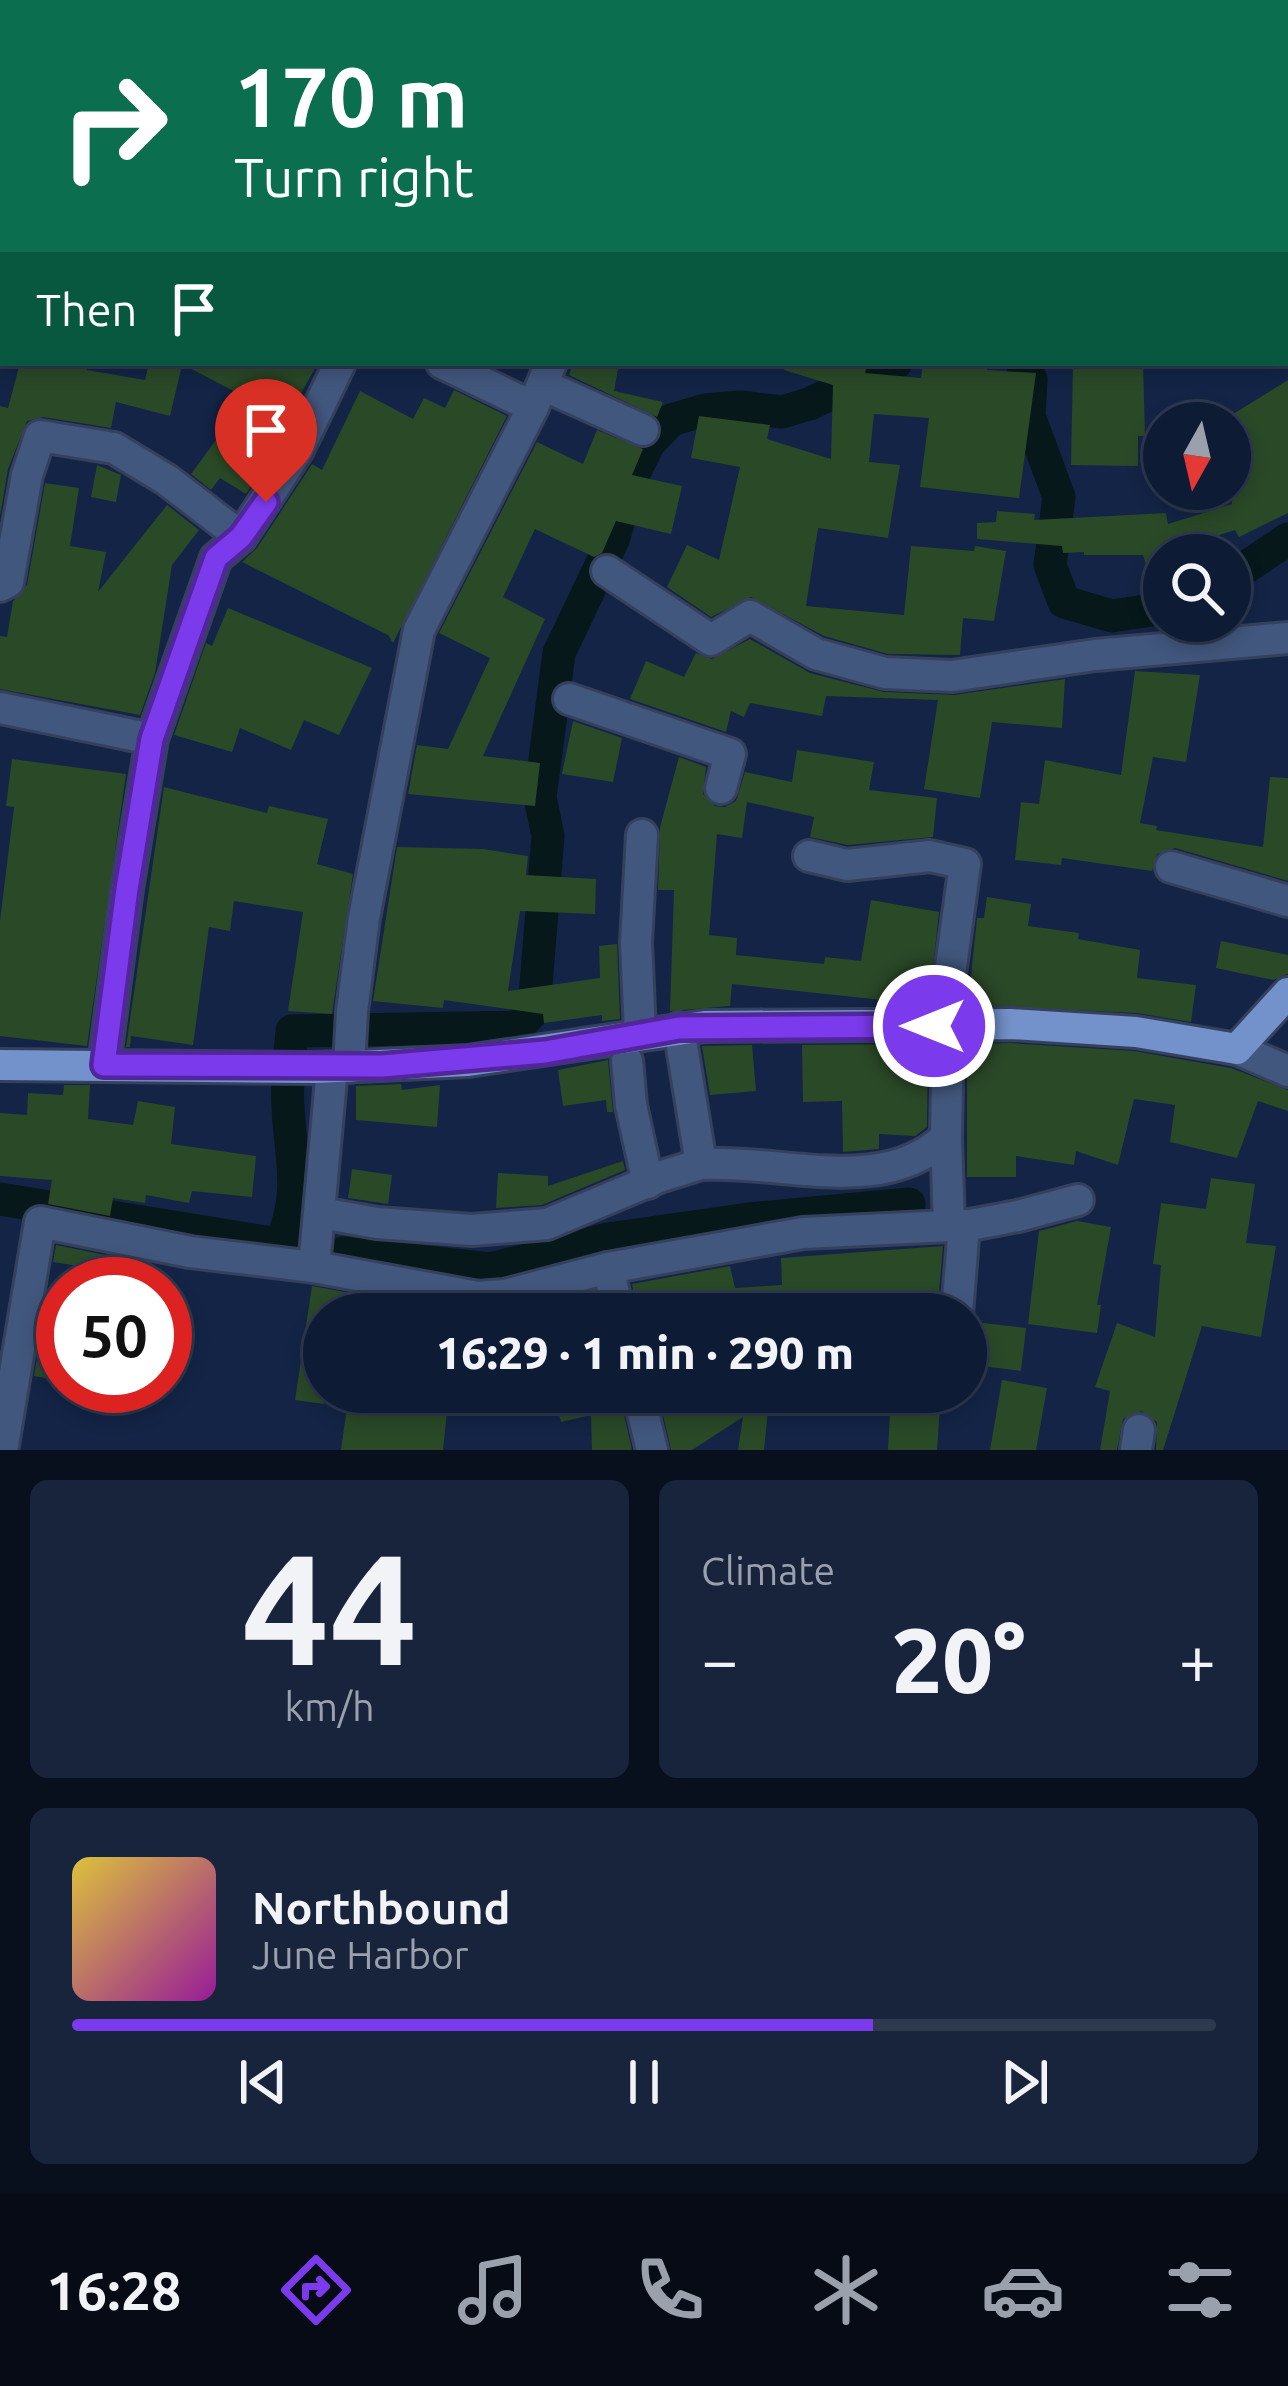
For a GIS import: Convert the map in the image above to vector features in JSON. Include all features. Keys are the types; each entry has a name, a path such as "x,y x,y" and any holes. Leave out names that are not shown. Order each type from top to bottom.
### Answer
{"main road":[{"path":"0,1065 242,1068 468,1061 633,1047 679,1028 1011,1024 1136,1032 1237,1048 1288,993"}],"street":[{"path":"104,1065 152,739 216,558 241,537 298,450 339,366"},
{"path":"456,366 542,385 643,430"},
{"path":"314,1267 337,1062 352,1011 364,918 419,630 542,385"},
{"path":"0,586 8,582 27,475 40,436 114,448 167,480 241,537"},
{"path":"608,571 711,640 750,616 816,654 885,673 952,676 1079,657 1288,638"},
{"path":"569,699 730,754 721,788"},
{"path":"0,708 152,739"},
{"path":"642,835 631,1105 648,1183"},
{"path":"809,856 847,865 930,856 965,864 947,1026 946,1137 956,1225 957,1293"},
{"path":"1171,867 1288,901"},
{"path":"679,1028 701,1164"},
{"path":"1237,1048 1288,1071"},
{"path":"321,1214 472,1230 547,1224 701,1164 886,1170 927,1155 946,1137"},
{"path":"3,1445 40,1222 190,1252 314,1267 478,1297 803,1233 956,1225 1018,1216 1078,1199"},
{"path":"608,1268 614,1293"},
{"path":"643,1413 652,1450"}],"building":[{"path":"19,366 88,366 87,370 145,380 148,366 181,369 170,416 116,402 111,428 43,417 27,421 8,469 0,516 0,406 8,408"},
{"path":"186,366 316,366 273,443 278,446 246,494 220,478 211,490 191,474 216,440 220,442 245,397"},
{"path":"572,366 618,366 614,391 663,402 657,417 569,375"},
{"path":"785,366 867,366 865,373 921,378 923,366 988,366 987,370 1036,373 1019,498 920,487 929,418 874,414 869,462 900,465 888,538 818,528 806,606 904,615 911,546 1006,551 994,621 963,618 960,655 888,654 824,636 751,597 711,617 667,587 687,545 719,560 740,467 691,458 699,416 770,425 767,439 831,459 833,385 784,370"},
{"path":"1073,366 1143,366 1138,466 1071,465"},
{"path":"1288,380 1288,513 1245,534 1235,530 1143,534 1143,555 1063,553 1062,546 977,539 977,523 996,522 997,511 1035,514 1034,520 1166,513 1168,524 1213,510 1251,510 1251,403"},
{"path":"454,390 507,416 393,643 388,635 242,562 257,548 312,464 322,470 360,391 413,419 424,398 445,408"},
{"path":"597,430 643,449 632,475 682,486 671,534 616,521 602,553 594,557 535,529 503,597 545,619 483,756 540,763 535,806 408,794 417,745 448,749 490,658 439,633 537,442 583,464"},
{"path":"97,465 121,475 116,502 91,497"},
{"path":"45,483 79,488 70,546 106,552 98,592 167,505 199,530 172,565 155,673 140,715 0,689 0,636 7,637 13,601 27,585"},
{"path":"228,608 372,668 339,735 304,720 291,750 240,728 232,752 174,735 206,643 212,646"},
{"path":"750,639 810,673 884,692 954,695 1065,679 1062,728 992,722 980,798 924,789 938,700 826,696 822,716 750,703 744,717 731,711 726,732 630,699 646,661 684,677 696,653 712,659"},
{"path":"1135,671 1200,675 1186,762 1153,757 1140,823 1157,826 1156,830 1263,847 1270,777 1288,778 1288,881 1175,848 1157,854 1152,871 1062,858 1061,865 1015,860 1021,802 1039,804 1045,760 1121,775"},
{"path":"573,721 622,738 613,782 562,774"},
{"path":"797,750 874,762 869,790 937,798 933,837 848,845 810,837 814,817 747,802 742,838 717,834 709,935 737,938 736,955 824,964 825,957 861,961 871,900 939,912 929,1005 732,984 730,1006 670,1011 674,890 658,890 660,827 679,757 706,767 703,794 715,806 725,807 736,801 745,772 792,782"},
{"path":"12,759 126,774 87,1046 0,1036 0,921 14,807 6,806"},
{"path":"164,787 267,813 269,806 328,819 317,864 353,874 332,1014 288,1011 303,912 234,901 230,931 209,927 193,1045 131,1036 130,1047 126,1047"},
{"path":"397,847 483,849 528,856 526,875 596,879 595,914 520,911 508,991 600,978 599,946 617,944 620,1019 602,1021 602,1015 544,1023 543,1014 444,1000 443,1008 373,1001"},
{"path":"987,897 1031,904 1028,926 1079,933 1078,939 1140,950 1137,978 1196,985 1191,1022 1137,1013 968,1005 977,918 984,918"},
{"path":"1221,941 1288,955 1288,974 1273,980 1216,968"},
{"path":"928,1044 927,1127 915,1136 879,1134 879,1149 843,1152 842,1101 803,1102 802,1045"},
{"path":"967,1044 1134,1051 1231,1068 1288,1090 1288,1111 1258,1101 1237,1158 1170,1142 1175,1105 1134,1099 1118,1165 1076,1151 1074,1165 1016,1156 1016,1177 967,1177"},
{"path":"752,1045 756,1091 710,1095 702,1046"},
{"path":"608,1060 613,1112 607,1112 606,1100 563,1106 558,1070"},
{"path":"401,1084 402,1090 440,1085 437,1127 356,1120 356,1086"},
{"path":"64,1085 90,1085 88,1119 133,1125 138,1101 175,1107 171,1144 256,1156 252,1197 192,1191 189,1203 146,1195 145,1203 113,1198 110,1216 48,1204 52,1180 0,1176 0,1113 27,1115 28,1093 63,1095"},
{"path":"623,1161 625,1170 542,1205 496,1208 498,1173 548,1176 548,1186"},
{"path":"352,1169 392,1175 388,1204 348,1198"},
{"path":"1211,1178 1255,1184 1246,1243 1276,1246 1261,1337 1202,1326 1163,1450 1156,1450 1157,1422 1141,1411 1123,1419 1117,1450 1100,1450 1110,1391 1095,1387 1117,1323 1155,1337 1161,1265 1153,1264 1161,1203 1206,1209"},
{"path":"1077,1221 1111,1227 1097,1305 1101,1305 1097,1333 1028,1324 1039,1231"},
{"path":"56,1245 105,1255 105,1257 54,1257"},
{"path":"943,1246 939,1293 634,1293 632,1284 730,1266 735,1288 782,1285 781,1258"},
{"path":"312,1286 350,1293 311,1293"},
{"path":"987,1324 1026,1328 1021,1371 987,1367"},
{"path":"303,1346 303,1401 295,1400"},
{"path":"1002,1380 1047,1388 1036,1450 990,1450"},
{"path":"346,1413 447,1413 443,1450 341,1450"},
{"path":"559,1413 624,1413 632,1450 592,1450 591,1415 561,1422"},
{"path":"663,1413 768,1413 764,1450 738,1450 743,1417 692,1450 671,1450"},
{"path":"890,1413 940,1413 937,1450 888,1450"}],"waterway":[{"path":"280,1244 294,1191 288,1097 292,1031 518,1027 534,1010 548,836 540,797 559,653 613,540 632,477 649,443 671,420 705,410 741,407 782,412 890,366"},
{"path":"1024,366 1031,379 1029,416 1059,497 1050,565 1064,602 1112,616 1143,611"},
{"path":"1251,564 1288,539"},
{"path":"0,1199 290,1246"},
{"path":"343,1253 490,1269 608,1239 909,1204"}],"route":[{"path":"266,502 241,537 216,558 152,739 104,1065 382,1066 545,1052 705,1026 934,1026"}]}
